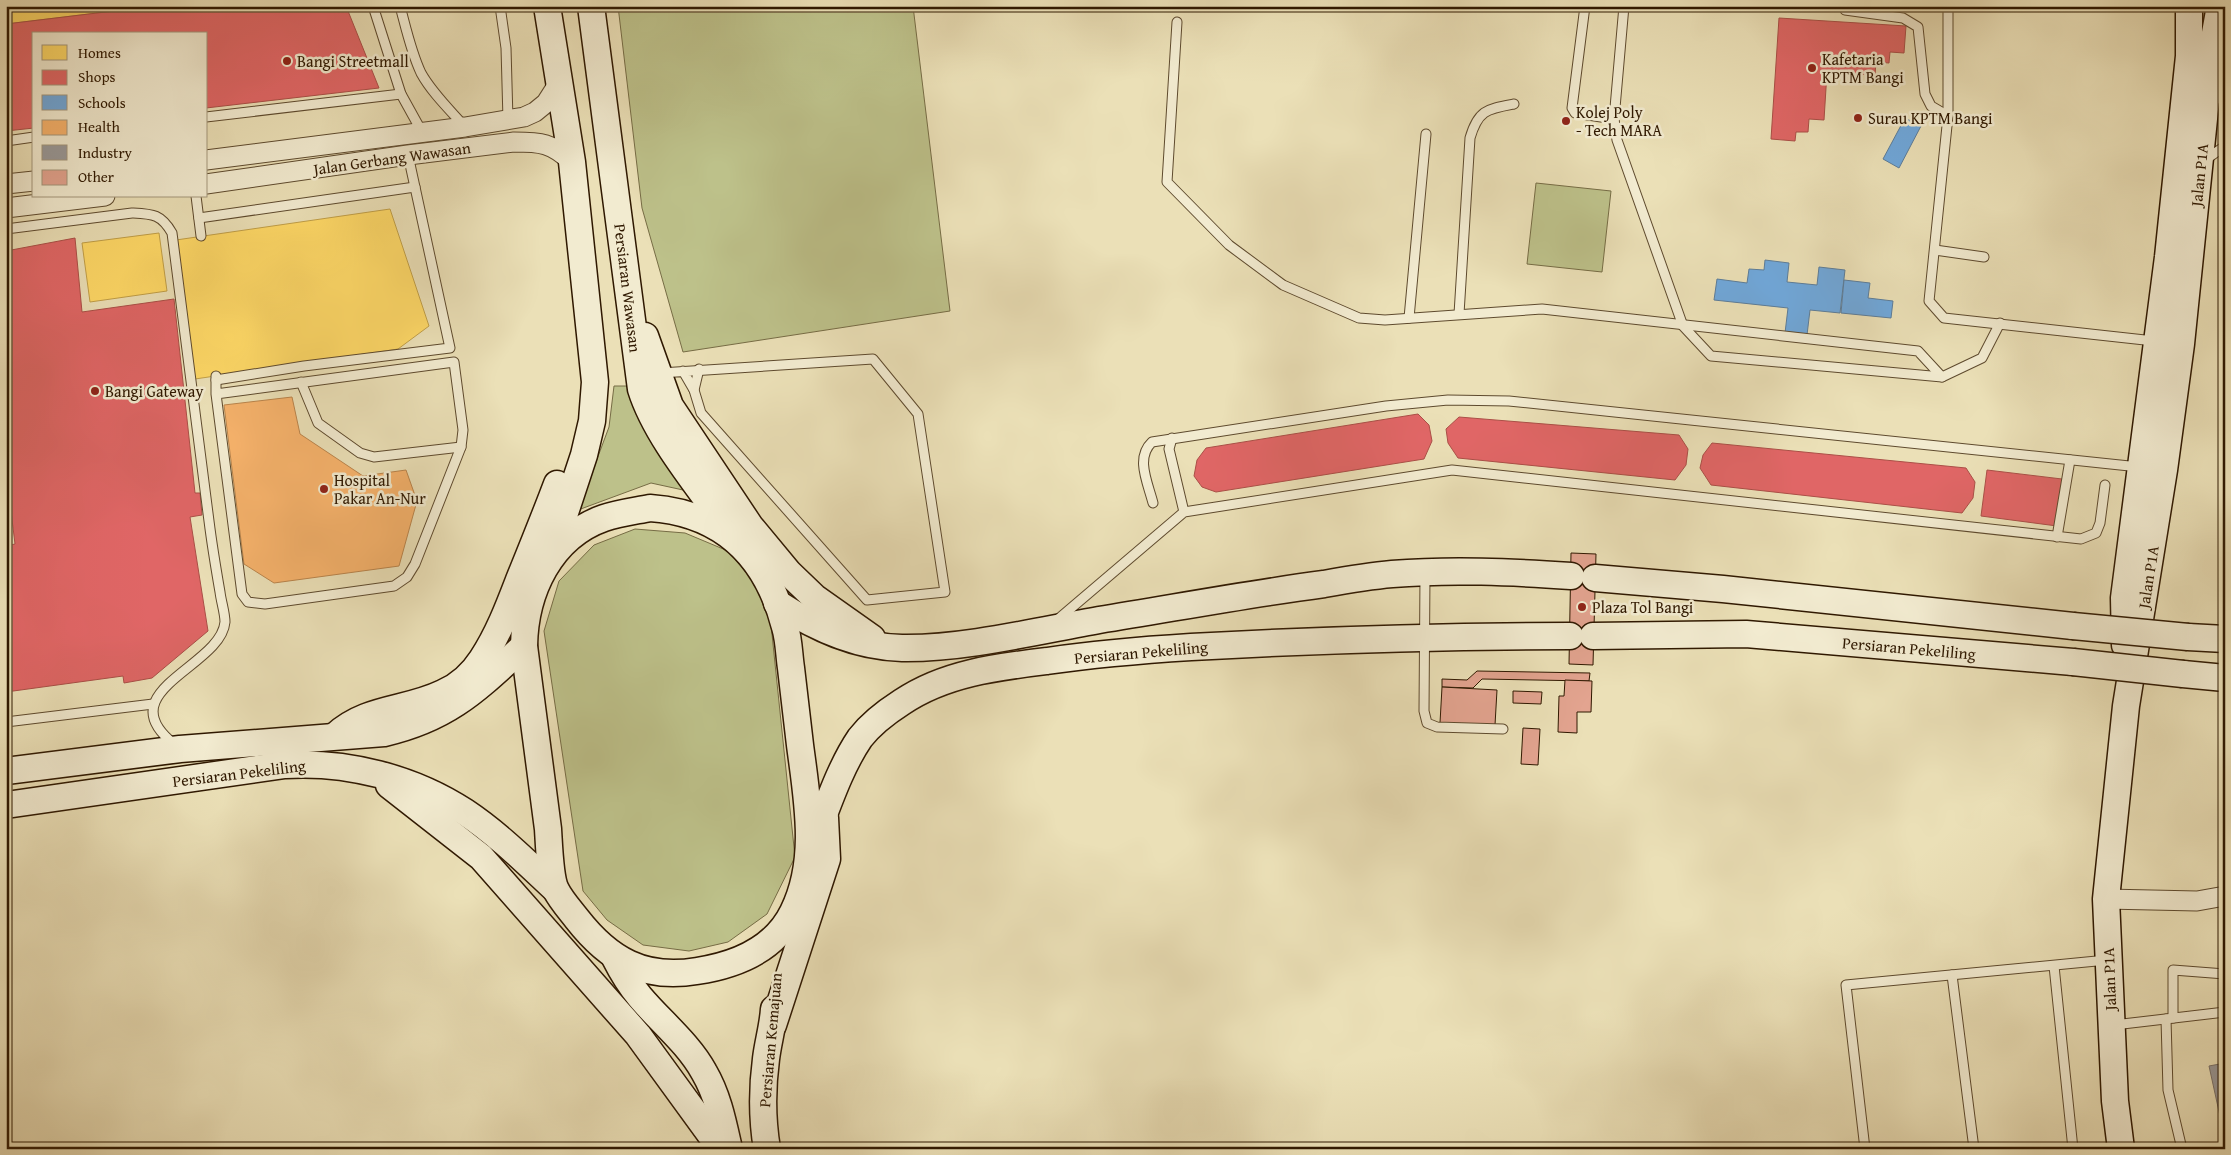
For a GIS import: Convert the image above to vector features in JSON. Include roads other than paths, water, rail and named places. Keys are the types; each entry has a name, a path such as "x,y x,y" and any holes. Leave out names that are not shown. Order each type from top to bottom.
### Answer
{"main road":[{"path":"547,6 572,162 595,382 592,421 584,455 549,561"},
{"name":"Persiaran Wawasan","path":"592,6 641,388 645,402 661,432 737,542"},
{"path":"2169,342 2189,56 2189,6"},
{"name":"Jalan P1A","path":"2122,1149 2115,1101 2106,900 2126,706 2124,598 2153,468 2169,342 2200,165 2208,81 2220,6"},
{"path":"629,296 671,372 670,406 750,526 789,573 814,597 866,634 888,647"},
{"path":"335,737 347,725 365,716 419,704 445,693 465,679 482,659 511,601 561,475 578,417 595,382"},
{"path":"555,889 524,646 524,625 528,605 540,576 549,561 566,542 595,522 604,518 650,508 685,513 703,519 737,542 758,566 777,603 786,629 807,803 808,853 802,889 794,912 781,931 763,948 738,961 685,973 658,972 636,967 615,958"},
{"name":"Persiaran Pekeliling","path":"777,603 797,616 838,636 859,642 900,648 947,645 1288,588 1390,574 1491,571 1723,589 2073,626 2225,639"},
{"name":"Persiaran Pekeliling","path":"808,853 848,759 861,737 900,702 926,688 954,677 991,668 1101,654 1295,641 1424,637 1746,634 2073,662 2225,678"},
{"name":"Persiaran Pekeliling","path":"6,771 180,749 384,733 409,727 436,717 482,684 524,646"},
{"name":"Persiaran Pekeliling","path":"6,805 307,764 374,774 432,792 466,813 504,842 555,889 597,943 615,958"},
{"path":"374,774 481,857 638,1035 721,1149"},
{"path":"773,1025 827,858 828,834 825,814"},
{"name":"Persiaran Kemajuan","path":"767,1149 764,1129 763,1089 766,1057 773,1025 775,977 781,931"},
{"path":"615,958 635,991 676,1035 704,1072 715,1095 729,1149"}],"street":[{"name":"Jalan Gerbang Wawasan","path":"208,160 422,133 508,120 536,112 546,103 560,81"},
{"name":"Jalan Gerbang Wawasan","path":"208,184 408,155 531,142 557,148 572,162"},
{"path":"6,184 32,181"},
{"path":"6,208 88,198"},
{"path":"2106,900 2198,900 2225,896"}],"lane":[{"path":"373,6 401,94 422,133"},
{"path":"400,6 415,58 422,74 432,89 465,127"},
{"path":"500,6 506,48 508,120"},
{"path":"1585,6 1572,108 1575,113 1614,119"},
{"path":"1624,6 1614,119 1617,140 1683,326 1711,356 1942,377 1982,358 2000,322"},
{"path":"1948,6 1948,116 1929,301 1944,318 2000,322 2169,342"},
{"path":"1845,10 1903,18 1918,27 1925,94 1931,106 1948,116"},
{"path":"1177,22 1167,182 1229,245 1283,285 1359,318 1385,320 1542,309 1683,326 1918,350 1942,377"},
{"path":"2208,81 2225,104"},
{"path":"208,117 401,94"},
{"path":"1460,314 1470,138 1475,122 1481,114 1495,108 1514,104"},
{"path":"1409,318 1426,134"},
{"path":"6,141 32,137"},
{"path":"2200,165 2225,146"},
{"path":"408,155 454,362 463,430 461,447 415,564 407,577 394,586 265,604 248,602 242,594 216,394 216,378 450,348"},
{"path":"199,218 415,187"},
{"path":"196,198 201,236"},
{"path":"6,229 132,213 151,214 165,220 172,233 197,450 225,623 215,643 166,688 153,704 153,719 162,734 180,749"},
{"path":"1934,250 1984,257"},
{"path":"671,372 700,369 873,359 918,414 945,592 867,600 701,413 694,390 700,369"},
{"path":"216,394 454,362"},
{"path":"671,372 694,390"},
{"path":"301,382 318,423 360,453 374,457 461,447"},
{"path":"1154,503 1143,462 1144,453 1152,442 1386,406 1448,400 1510,401 2153,468"},
{"path":"1172,438 1169,449 1184,512"},
{"path":"2057,537 2070,460"},
{"path":"1046,629 1184,512 1452,470 2082,539 2090,538 2096,533 2100,523 2105,485"},
{"path":"1426,572 1424,711 1427,723 1437,727 1503,729"},
{"path":"6,722 153,704"},
{"path":"1865,1149 1846,985 2108,960"},
{"path":"2054,966 2073,1149"},
{"path":"2182,1149 2168,1090 2172,970 2225,974"},
{"path":"1952,975 1974,1149"},
{"path":"2111,1025 2225,1012"}],"place":[{"name":"Bangi Streetmall","path":"287,61"},
{"name":"Kafetaria KPTM Bangi","path":"1812,68"},
{"name":"Surau KPTM Bangi","path":"1858,118"},
{"name":"Kolej Poly - Tech MARA","path":"1566,121"},
{"name":"Bangi Gateway","path":"95,391"},
{"name":"Hospital Pakar An-Nur","path":"324,489"},
{"name":"Plaza Tol Bangi","path":"1582,607"}]}
